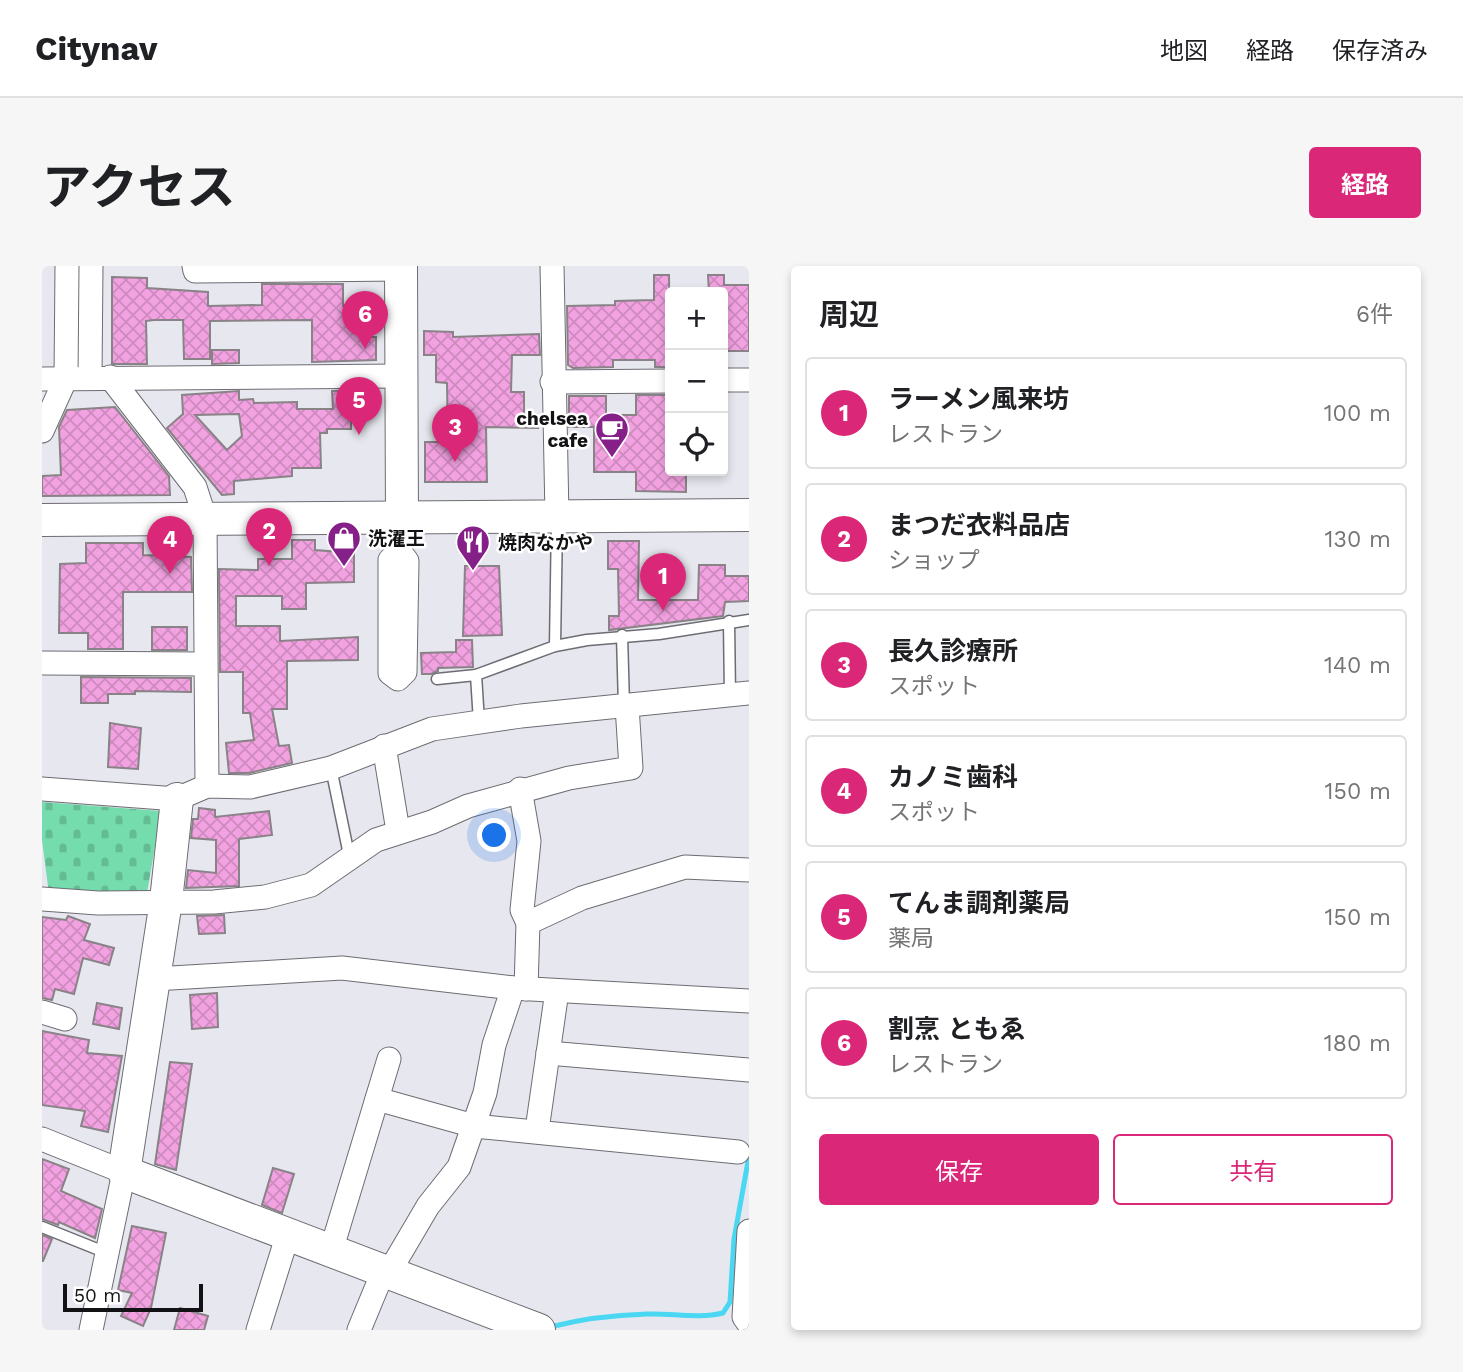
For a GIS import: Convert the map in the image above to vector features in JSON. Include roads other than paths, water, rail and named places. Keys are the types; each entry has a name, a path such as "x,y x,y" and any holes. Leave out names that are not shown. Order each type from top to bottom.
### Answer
{"street":[{"path":"42,431 66,378 67,266"},
{"path":"91,266 100,377 195,487 205,518 207,786"},
{"path":"194,266 195,271 401,268 402,518 399,551"},
{"path":"552,266 556,516"},
{"path":"42,379 400,376"},
{"path":"728,380 749,380"},
{"path":"552,382 665,381"},
{"path":"42,520 749,515"},
{"path":"42,663 205,664"},
{"path":"42,789 177,799 207,786 250,787 331,768 432,730 480,722 739,694"},
{"path":"42,899 99,903 214,902 265,897 311,885 349,855 398,831 520,789 631,768 626,706"},
{"path":"384,746 398,831"},
{"path":"359,1330 386,1273 428,1206 459,1167 485,1093 494,1045 519,988 528,923 522,910 529,841 520,789"},
{"path":"91,1330 124,1172 155,979 177,799"},
{"path":"528,923 582,898 685,867 749,870"},
{"path":"155,979 342,968 519,988 749,1001"},
{"path":"537,1130 557,991"},
{"path":"42,1012 65,1019"},
{"path":"548,1053 749,1070"},
{"path":"331,1251 389,1059"},
{"path":"377,1099 474,1126 537,1130 738,1152"},
{"path":"42,1139 531,1328"},
{"path":"258,1330 288,1234"},
{"path":"748,1243 744,1317 749,1324"}],"lane":[{"path":"555,646 556,516"},
{"path":"437,679 476,675 555,646 622,635 659,634 729,621 749,621"},
{"path":"729,621 739,694"},
{"path":"622,635 626,706"},
{"path":"476,675 480,722"},
{"path":"331,768 349,855"},
{"path":"42,1227 107,1254"}],"waterway":[{"path":"550,1327 622,1315 704,1316 723,1313 730,1302 734,1239 749,1156"}],"place":[{"name":"割烹 ともゑ","path":"365,349"},
{"name":"てんま調剤薬局","path":"359,435"},
{"name":"chelsea cafe","path":"612,459"},
{"name":"長久診療所","path":"455,462"},
{"name":"まつだ衣料品店","path":"269,566"},
{"name":"洗濯王","path":"344,568"},
{"name":"焼肉なかや","path":"473,572"},
{"name":"カノミ歯科","path":"170,574"},
{"name":"ラーメン風来坊","path":"663,611"}]}
